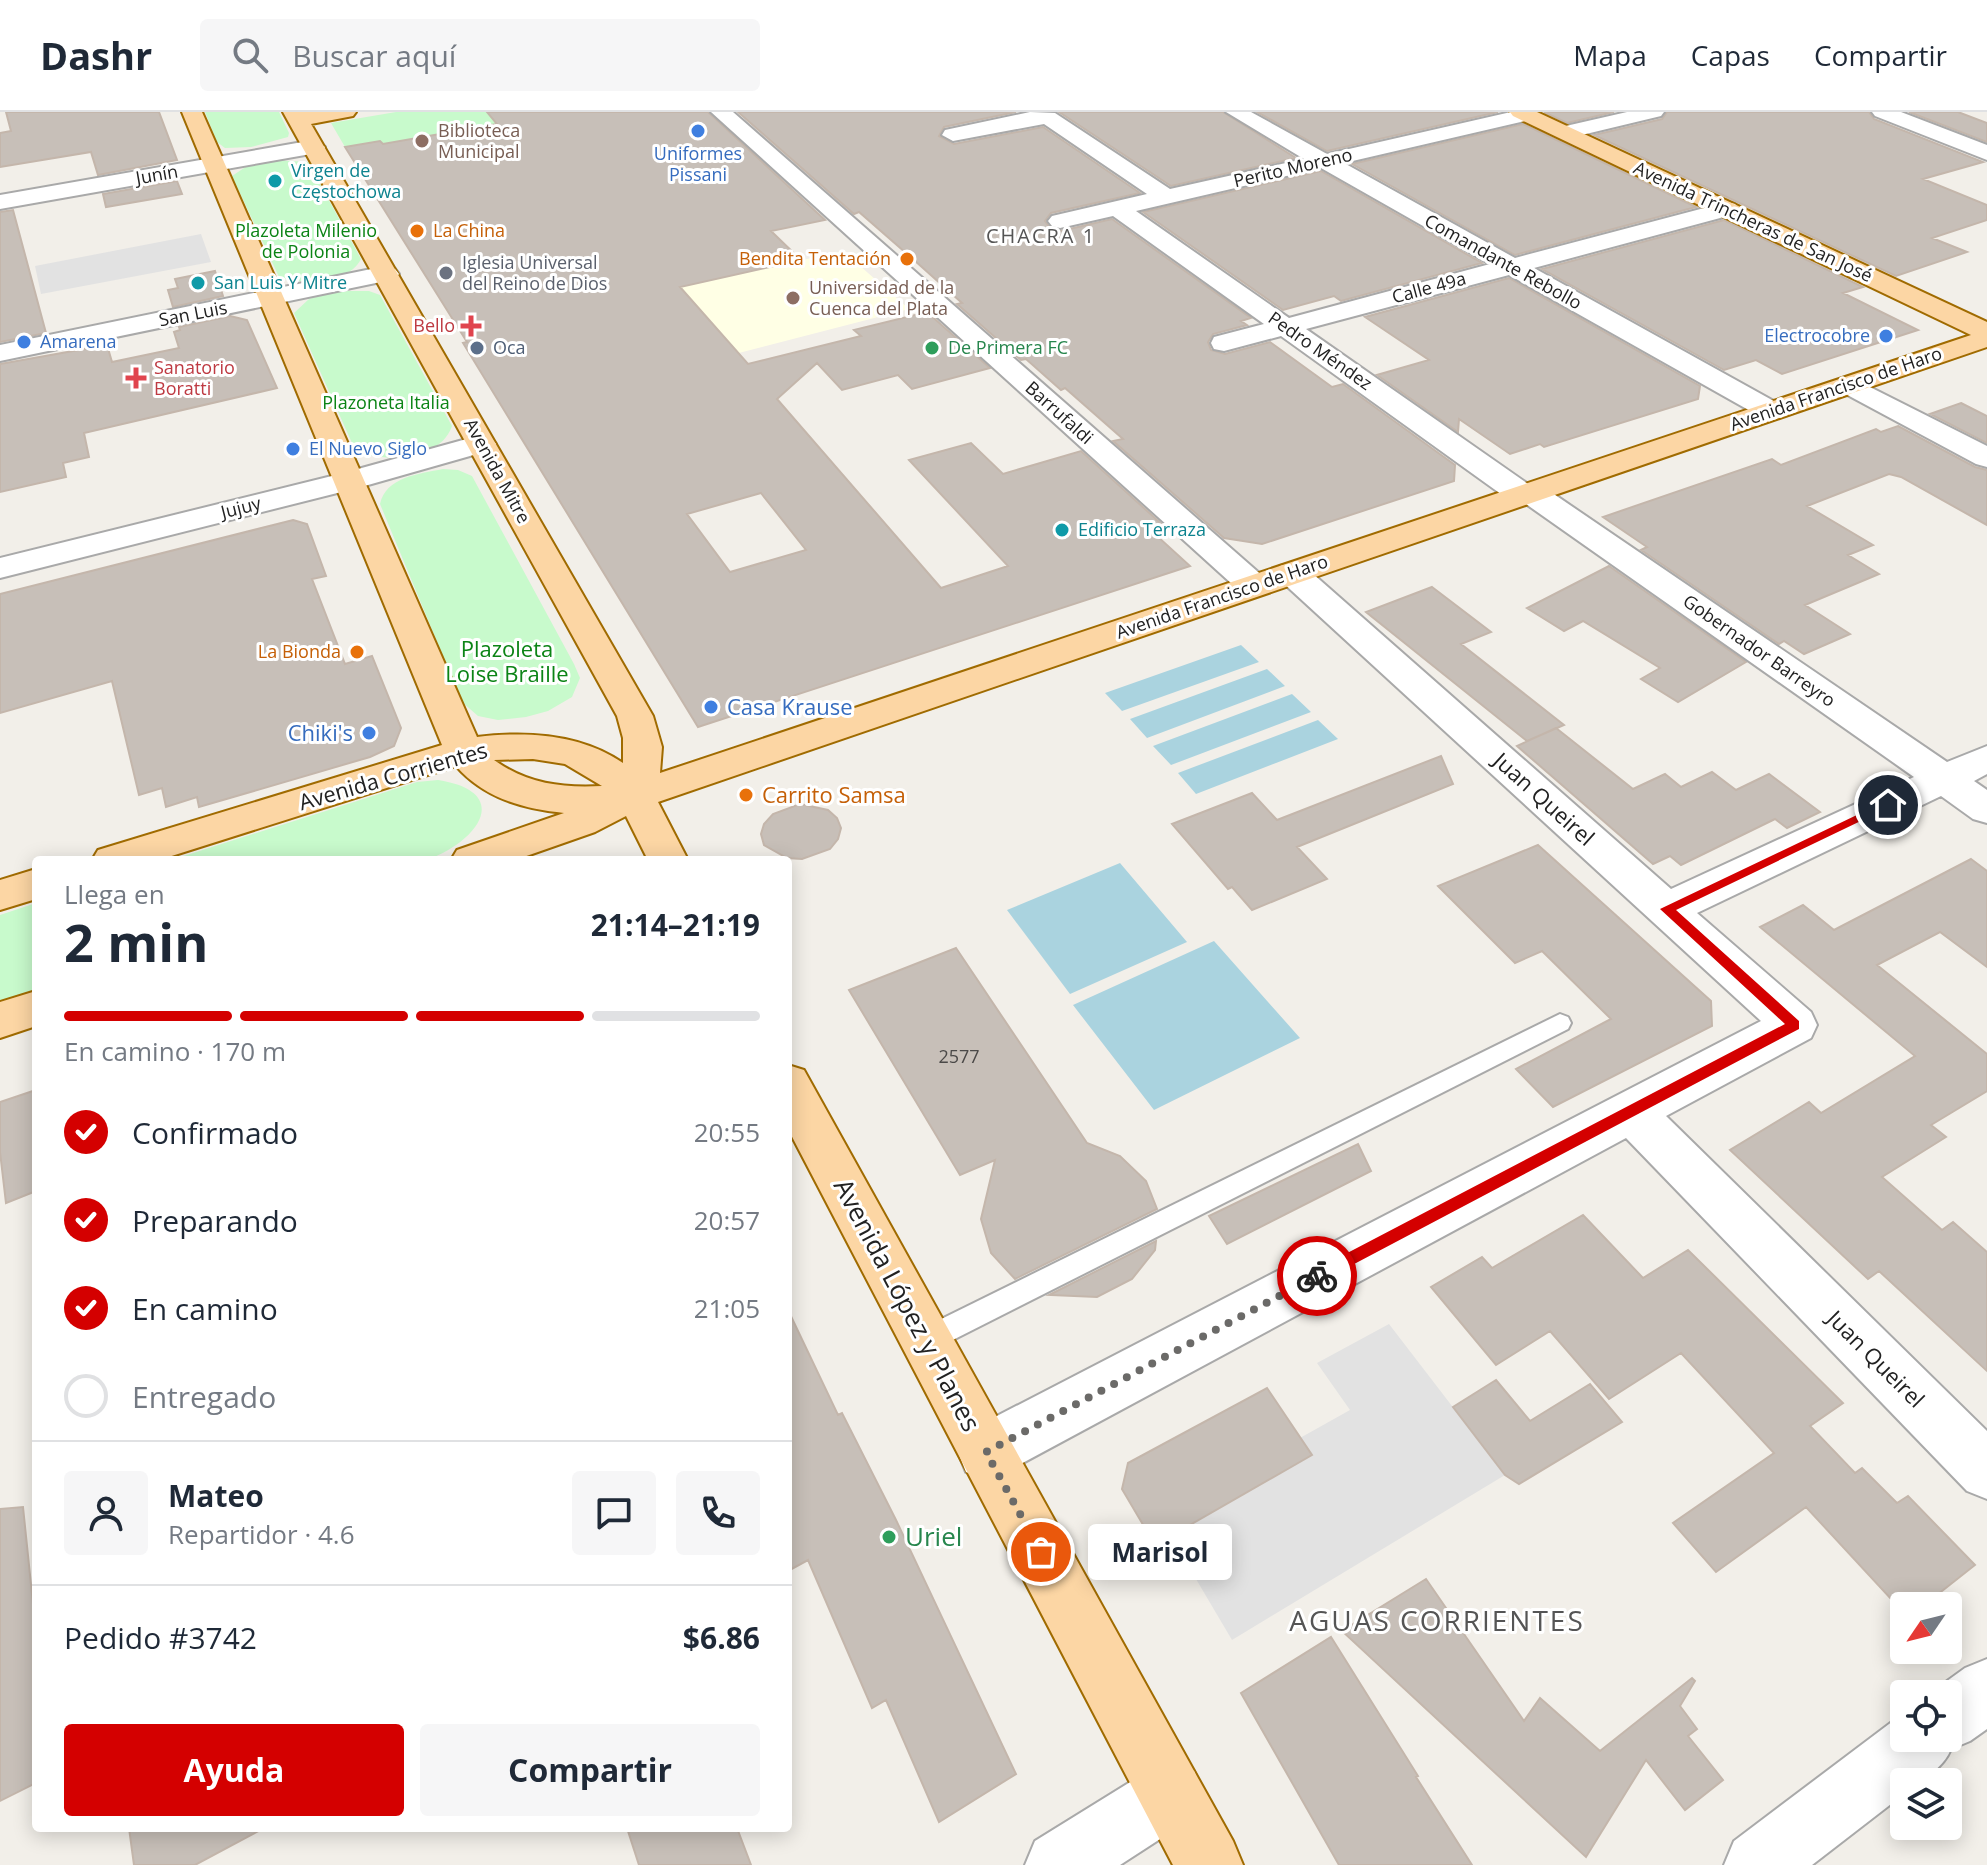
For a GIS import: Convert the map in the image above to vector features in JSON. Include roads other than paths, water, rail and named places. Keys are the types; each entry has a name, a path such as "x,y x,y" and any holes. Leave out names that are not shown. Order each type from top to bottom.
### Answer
{"main road":[{"path":"192,112 464,751"},
{"path":"296,116 346,112"},
{"name":"Avenida Trincheras de San José","path":"1523,113 1987,335"},
{"name":"Avenida Mitre","path":"296,116 635,716 644,741 644,755 634,796"},
{"name":"Avenida Francisco de Haro","path":"464,751 475,767 493,780 509,789 547,800 590,802 634,796 1850,385 1987,335"},
{"name":"Avenida Corrientes","path":"125,856 464,751 507,745 560,750 584,756 613,773 634,796"},
{"path":"483,856 581,822 634,796 666,856"},
{"path":"0,895 32,885"},
{"path":"0,1020 32,1009"},
{"name":"Avenida López y Planes","path":"792,1091 1209,1865"}],"street":[{"name":"Barrufaldi","path":"721,112 1254,586"},
{"name":"Comandante Rebollo","path":"1236,112 1771,411"},
{"path":"1565,133 1654,112"},
{"path":"1882,112 1987,153"},
{"name":"Perito Moreno","path":"1060,221 1523,113"},
{"path":"953,135 1044,114 1167,197"},
{"name":"Junín","path":"0,202 314,147"},
{"name":"Pedro Méndez","path":"1117,208 1527,494"},
{"name":"Calle 49a","path":"1224,343 1727,209"},
{"name":"San Luis","path":"0,353 386,274"},
{"path":"1850,385 1987,458"},
{"name":"Jujuy","path":"0,568 350,481 481,444"},
{"name":"Gobernador Barreyro","path":"1527,494 1987,809"},
{"name":"Juan Queirel","path":"1292,573 1795,1025 1629,1110 1987,1471"},
{"path":"1667,909 1987,759"},
{"path":"986,1452 1629,1110"},
{"path":"1962,1709 1987,1690"},
{"path":"1758,1865 1906,1752"},
{"path":"1059,1865 1171,1794"}],"lane":[{"path":"926,1340 1560,1023"}],"water":[{"path":"1241,645 1259,662 1122,711 1105,693"},
{"path":"1267,669 1285,686 1147,738 1130,719"},
{"path":"1292,694 1311,712 1171,765 1153,746"},
{"path":"1318,720 1338,739 1196,794 1178,773"},
{"path":"1120,863 1187,942 1070,994 1007,910"},
{"path":"1214,941 1300,1038 1154,1110 1073,1005"}],"place":[{"name":"Uniformes Pissani","path":"698,131"},
{"name":"Biblioteca Municipal","path":"422,141"},
{"name":"Virgen de Częstochowa","path":"275,181"},
{"name":"La China","path":"417,231"},
{"name":"Bendita Tentación","path":"907,259"},
{"name":"Iglesia Universal del Reino de Dios","path":"446,273"},
{"name":"San Luis Y Mitre","path":"198,283"},
{"name":"Universidad de la Cuenca del Plata","path":"793,298"},
{"name":"Bello","path":"471,326"},
{"name":"Electrocobre","path":"1886,336"},
{"name":"Amarena","path":"24,342"},
{"name":"Oca","path":"477,348"},
{"name":"De Primera FC","path":"932,348"},
{"name":"Sanatorio Boratti","path":"136,378"},
{"name":"El Nuevo Siglo","path":"293,449"},
{"name":"Edificio Terraza","path":"1062,530"},
{"name":"La Bionda","path":"357,652"},
{"name":"Casa Krause","path":"711,707"},
{"name":"Chiki's","path":"369,733"},
{"name":"Carrito Samsa","path":"746,795"},
{"name":"Uriel","path":"889,1537"},
{"name":"Marisol","path":"1041,1552"}],"district":[{"name":"CHACRA 1","path":"1041,236"},
{"name":"AGUAS CORRIENTES","path":"1437,1621"}],"park label":[{"name":"Plazoleta Milenio de Polonia","path":"306,241"},
{"name":"Plazoneta Italia","path":"386,403"},
{"name":"Plazoleta Loise Braille","path":"507,662"}]}
